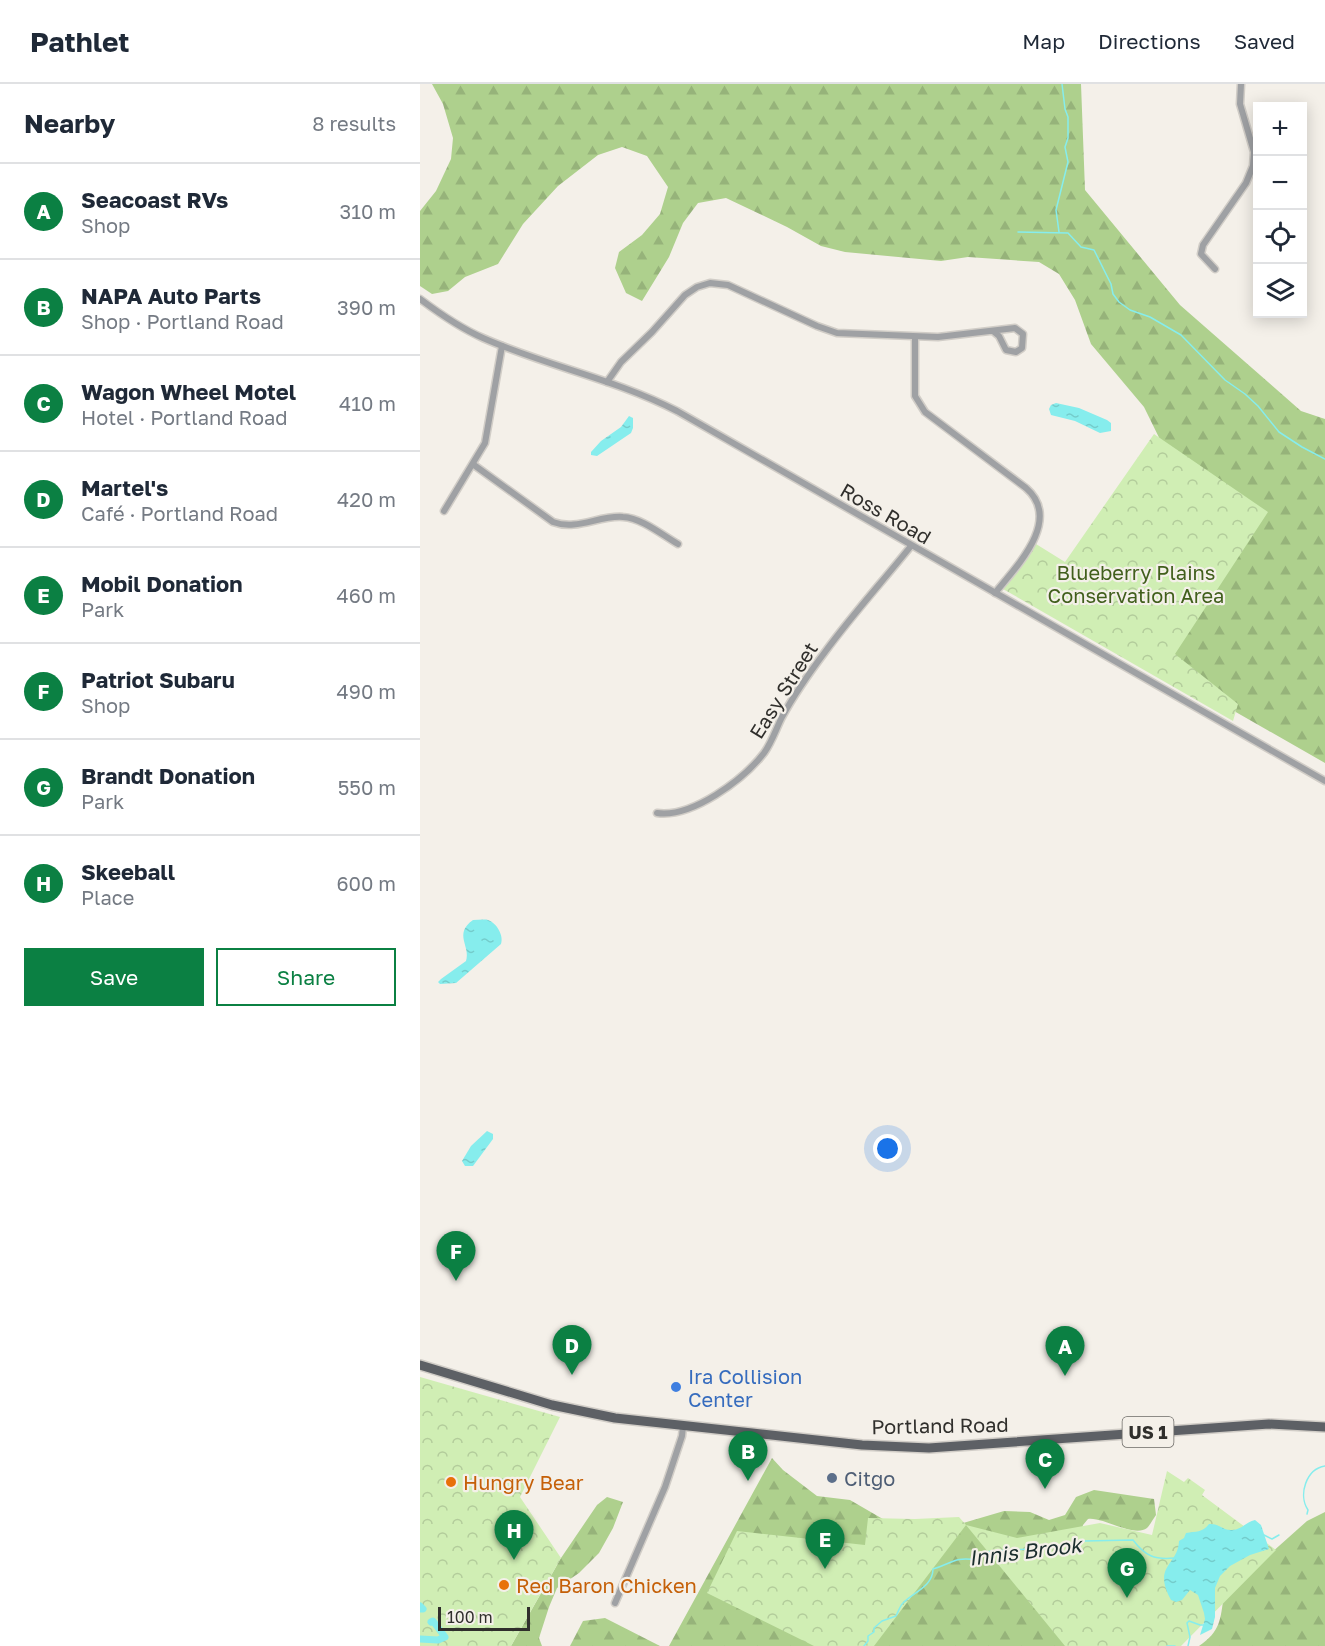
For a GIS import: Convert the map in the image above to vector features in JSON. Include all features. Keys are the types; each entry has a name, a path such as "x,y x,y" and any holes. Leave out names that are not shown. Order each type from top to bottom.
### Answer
{"main road":[{"name":"Portland Road","path":"420,1365 552,1405 589,1413 683,1426 876,1447 914,1448 1260,1424 1325,1427"}],"street":[{"path":"1215,269 1201,254 1203,245 1246,183 1254,166 1254,152 1240,104 1241,84"},
{"path":"607,382 621,363 685,295 697,287 710,283 728,285 828,330 843,333 949,337 1011,328 1020,330 1024,338 1022,348 1016,352 1006,350 999,336 993,331"},
{"name":"Ross Road","path":"420,299 465,329 502,346 607,382 677,411 1325,781"},
{"path":"915,337 915,396 925,412 1026,488 1035,497 1039,506 1040,519 1036,534 995,593"},
{"path":"444,511 483,449 488,433 502,346"},
{"path":"474,465 553,522 580,525 625,517 640,522 678,544"},
{"name":"Easy Street","path":"657,813 678,813 697,806 740,778 754,765 768,748 783,715 824,653 911,546"},
{"path":"615,1603 665,1487 682,1436 683,1426"}],"green space":[{"path":"432,84 1081,84 1085,190 1180,305 1301,411 1325,419 1325,763 1234,711 1086,632 1173,466 1144,407 1091,344 1075,300 1059,274 1039,262 968,257 941,261 845,252 821,246 726,198 698,203 683,223 669,257 642,301 626,293 615,268 619,252 642,235 660,214 668,187 647,156 622,147 598,155 558,186 523,224 498,264 465,277 448,291 432,294 420,286 420,211 436,191 451,159 453,138 443,104"},
{"name":"Blueberry Plains Conservation Area","path":"1154,434 1268,512 1175,654 1238,704 1233,721 1003,589 1036,544 1065,562"},
{"path":"420,1377 560,1417 520,1497 561,1558 511,1646 420,1646"},
{"path":"772,1458 783,1470 817,1496 850,1500 888,1522 905,1519 932,1527 953,1526 1004,1511 1030,1512 1049,1520 1065,1515 1076,1497 1094,1490 1154,1499 1156,1515 1147,1528 1135,1531 1095,1519 1088,1519 1083,1525 1081,1533 1087,1646 669,1646"},
{"path":"1167,1471 1184,1482 1188,1478 1205,1490 1202,1495 1276,1550 1181,1646 1065,1646 966,1525 1017,1538 1100,1523 1152,1535"},
{"path":"607,1497 623,1502 613,1528 599,1553 579,1573 557,1588 539,1638 542,1646 511,1646 561,1558 597,1505"},
{"path":"1325,1512 1325,1646 1199,1646 1216,1630 1224,1595 1307,1521"},
{"path":"959,1517 966,1525 874,1646 814,1646 707,1593 737,1531 865,1545 868,1518"},
{"path":"605,1618 660,1646 570,1646 583,1621"}],"water":[{"path":"1056,403 1079,408 1107,420 1111,423 1111,431 1100,433 1075,421 1051,415 1049,409"},
{"path":"629,416 633,418 631,433 597,456 591,455 601,441 621,427"},
{"path":"473,920 488,920 494,924 501,934 501,944 456,983 440,984 438,982 441,979 466,961 463,935 467,925"},
{"path":"487,1131 493,1134 493,1139 473,1166 465,1166 462,1161 471,1146"},
{"path":"1255,1520 1261,1525 1269,1549 1250,1555 1230,1566 1220,1576 1215,1588 1215,1617 1212,1629 1200,1635 1205,1619 1198,1595 1190,1590 1182,1600 1176,1602 1171,1600 1164,1580 1165,1573 1178,1549 1179,1541 1186,1533 1201,1530 1209,1524 1232,1530"}],"waterway":[{"path":"1059,232 1056,210 1068,162 1065,147 1068,138 1068,117 1062,84"},
{"path":"1018,232 1068,233 1081,247 1094,250 1111,284 1113,294 1119,302 1130,310 1150,317 1181,335 1225,380 1258,406 1279,432 1325,459"},
{"path":"1307,1514 1304,1497 1306,1483 1313,1472 1325,1466"},
{"path":"1264,1535 1272,1539 1279,1535"},
{"name":"Innis Brook","path":"864,1646 868,1641 868,1636 874,1632 874,1628 882,1621 896,1616 903,1603 930,1580 933,1569 958,1560 976,1560 986,1552 1050,1548 1084,1541 1133,1540 1151,1556 1174,1558"},
{"path":"420,1606 423,1609 420,1609"},
{"path":"420,1639 438,1640 445,1637 433,1621 431,1622"},
{"path":"1188,1646 1190,1637 1187,1623 1189,1621 1205,1625"},
{"path":"1167,1646 1175,1646"}],"place":[{"name":"Patriot Subaru","path":"456,1281"},
{"name":"Martel's","path":"572,1375"},
{"name":"Seacoast RVs","path":"1065,1376"},
{"name":"Ira Collision Center","path":"676,1387"},
{"name":"Citgo","path":"832,1478"},
{"name":"NAPA Auto Parts","path":"748,1481"},
{"name":"Hungry Bear","path":"451,1482"},
{"name":"Wagon Wheel Motel","path":"1045,1489"},
{"name":"Skeeball","path":"514,1560"},
{"name":"Mobil Donation","path":"825,1569"},
{"name":"Red Baron Chicken","path":"504,1585"},
{"name":"Brandt Donation","path":"1127,1598"}]}
